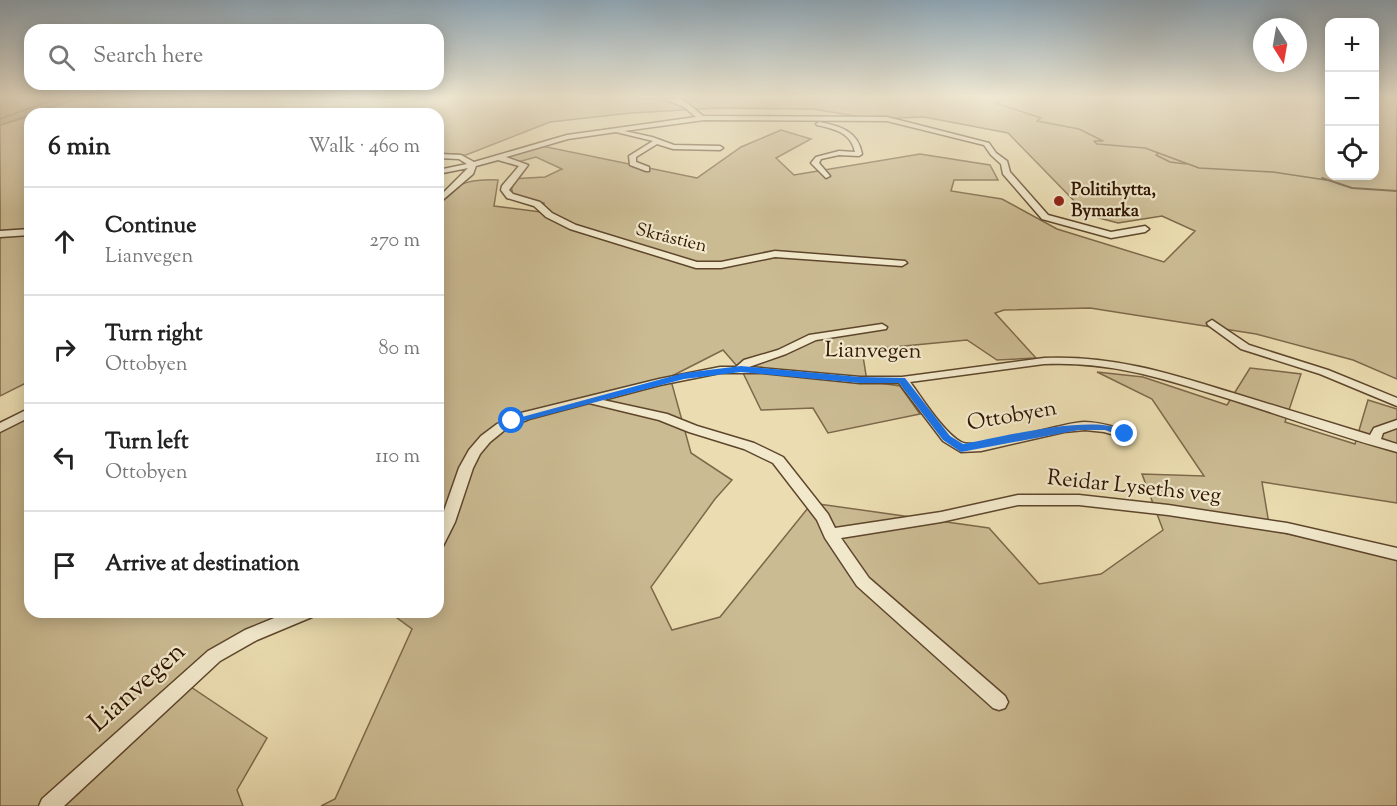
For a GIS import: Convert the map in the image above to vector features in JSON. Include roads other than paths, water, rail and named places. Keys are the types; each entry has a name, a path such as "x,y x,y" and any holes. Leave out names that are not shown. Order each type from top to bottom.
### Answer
{"street":[{"path":"444,171 473,165 558,139 580,136"},
{"path":"634,136 654,139 676,147 720,148"},
{"path":"826,176 816,166 816,160 834,154 859,154 857,142 850,136"},
{"path":"954,136 987,144 993,154 1004,163 1006,172 1035,208 1049,219 1111,235 1145,229"},
{"path":"646,169 633,163 632,156 657,142"},
{"path":"444,156 462,157 473,165"},
{"name":"Skråstien","path":"497,157 524,165 506,186 506,192 510,196 537,204 549,215 573,227 677,261 696,265 721,265 762,256 785,254 902,263"},
{"path":"444,196 470,172 473,165"},
{"path":"0,234 24,232"},
{"path":"1212,322 1245,347 1324,372 1397,402"},
{"path":"741,369 748,362 782,352 813,337 882,327"},
{"name":"Lianvegen","path":"444,530 469,460 486,436 512,421 684,376 741,369 860,380 902,380 1044,361 1109,363 1170,376 1397,448"},
{"name":"Ottobyen","path":"902,380 947,438 961,448 1079,427 1106,427 1125,434"},
{"path":"589,400 663,417 772,456 792,476 823,518 830,534 854,571 874,593 999,702"},
{"path":"0,428 24,415"},
{"path":"1374,441 1378,431 1397,424"},
{"name":"Reidar Lyseths veg","path":"830,534 941,517 1018,500 1080,500 1168,510 1287,528 1397,554"},
{"name":"Lianvegen","path":"49,806 214,656 250,635 291,618"}],"waterway":[{"path":"1092,136 1103,141 1094,141 1097,144 1145,148 1199,168 1273,172 1325,180"},
{"path":"1158,153 1156,155 1170,162 1186,164"},
{"path":"1322,178 1352,188 1397,191"}],"place":[{"name":"Politihytta, Bymarka","path":"1059,201"}]}
